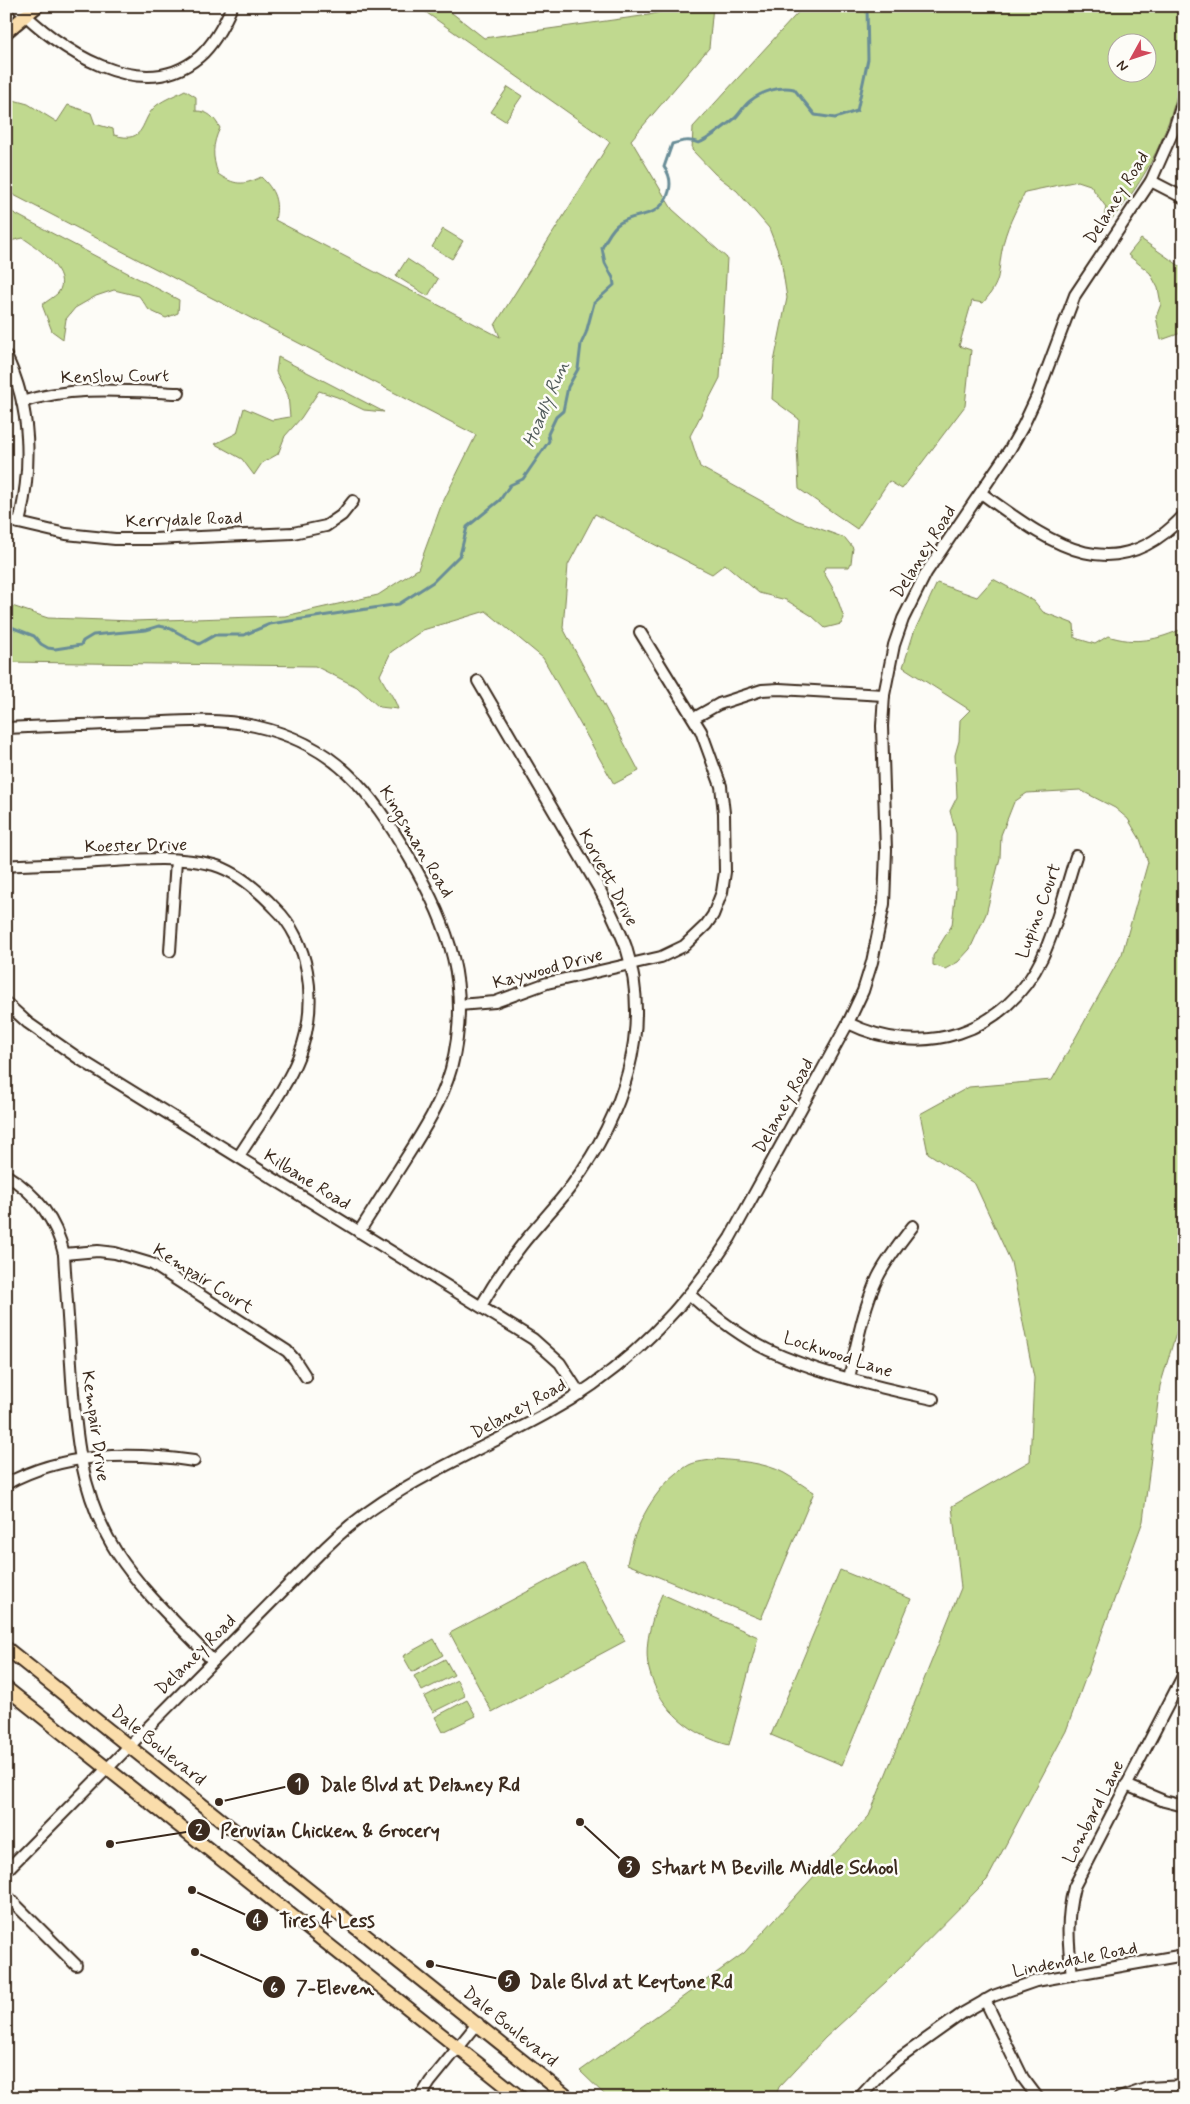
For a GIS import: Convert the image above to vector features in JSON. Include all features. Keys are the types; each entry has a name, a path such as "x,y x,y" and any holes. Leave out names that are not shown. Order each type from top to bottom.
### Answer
{"main road":[{"path":"6,32 37,6"},
{"name":"Dale Boulevard","path":"6,1648 478,2023 569,2098"},
{"path":"6,1688 521,2098"}],"street":[{"path":"16,6 50,36 83,57 118,72 149,76 174,71 199,57 219,32 232,6"},
{"name":"Delaney Road","path":"6,1871 328,1544 370,1510 411,1485 548,1414 580,1394 633,1354 690,1295 730,1238 848,1023 863,991 872,962 884,904 886,850 882,726 884,695 894,645 907,610 926,573 1010,449 1038,396 1075,295 1151,181 1174,129 1184,98"},
{"path":"1151,181 1184,198"},
{"path":"6,356 17,383 22,402 28,455 26,489 19,523"},
{"name":"Kenslow Court","path":"22,402 61,392 85,390 179,392"},
{"path":"981,493 1056,543 1072,550 1100,555 1131,552 1145,546 1168,531 1184,515"},
{"name":"Kerrydale Road","path":"6,520 66,534 115,539 293,533 326,526 342,515 353,501"},
{"name":"Kaywood Drive","path":"459,1005 495,1002 548,983 661,957 684,946 706,925 713,915 722,892 726,846 721,786 711,754 694,718 640,632"},
{"name":"Korvett Drive","path":"478,681 615,919 630,965 634,993 635,1038 625,1085 602,1138 573,1184 521,1245 481,1306"},
{"path":"694,718 719,704 762,690 780,688 884,695"},
{"name":"Kingsman Road","path":"6,728 227,721 254,726 281,733 307,744 323,754 345,770 377,805 429,890 446,931 453,954 459,1005 456,1047 445,1088 426,1125 359,1232"},
{"name":"Lupino Court","path":"848,1023 879,1036 915,1041 954,1035 989,1020 1017,996 1042,958 1050,939 1076,856"},
{"name":"Koester Drive","path":"6,866 124,860 176,860 215,866 248,882 285,919 299,942 306,962 310,1020 304,1046 293,1071 239,1156"},
{"path":"170,951 176,860"},
{"name":"Kilbane Road","path":"6,1003 28,1023 73,1055 481,1306 547,1350 569,1375 580,1394"},
{"name":"Kempair Drive","path":"6,1175 23,1186 45,1209 54,1223 64,1254 74,1419 88,1494 118,1554 147,1592 213,1661"},
{"path":"849,1378 864,1314 874,1286 895,1250 913,1226"},
{"name":"Kempair Court","path":"64,1254 98,1251 115,1252 152,1264 287,1351 306,1378"},
{"name":"Lockwood Lane","path":"690,1295 729,1327 788,1358 849,1378 933,1399"},
{"path":"6,1484 42,1467 80,1459 140,1456 194,1461"},
{"name":"Lombard Lane","path":"1072,1975 1067,1932 1068,1909 1074,1887 1184,1674"},
{"path":"1126,1785 1164,1801 1184,1806"},
{"path":"6,1895 76,1965"},
{"name":"Lindendale Road","path":"859,2098 897,2060 963,2013 985,2000 1014,1987 1184,1955"},
{"path":"985,2000 1023,2078 1038,2098"},
{"path":"420,2098 430,2082 478,2023"},
{"path":"1119,2098 1148,2088 1184,2086"}],"green space":[{"path":"417,6 443,6 484,38 649,15 682,6 713,6 709,48 631,140 672,209 727,258 720,378 690,436 700,467 796,520 845,538 853,548 849,567 826,567 823,571 835,592 844,618 841,624 825,628 812,616 786,600 759,593 725,564 712,574 595,514 568,565 563,628 639,771 614,784 543,658 486,611 423,630 391,652 380,675 398,709 379,707 357,687 315,666 6,662 6,604 48,618 134,621 285,616 378,595 418,569 441,506 476,435 6,191 6,98 28,104 57,122 68,105 91,113 95,124 113,129 114,135 125,137 138,134 147,117 157,105 185,90 196,97 196,111 210,115 220,128 215,140 214,151 218,174 239,183 249,182 261,177 270,187 275,197 275,220 500,337 495,325 610,142"},
{"path":"804,6 1184,6 1185,53 1178,90 1165,132 1134,191 1106,225 1102,225 1106,207 1090,185 1078,181 1025,192 1006,235 996,283 983,303 972,301 959,346 971,350 965,406 902,489 889,481 857,529 799,489 797,446 799,419 772,399 774,362 787,298 781,259 769,228 737,191 715,174 692,150 693,127"},
{"path":"508,87 522,96 505,121 491,112"},
{"path":"6,209 179,300 178,313 166,318 149,310 139,296 114,290 96,296 75,308 66,319 63,339 52,331 42,305 58,293 61,277 51,261 23,238 10,241 6,245"},
{"path":"443,229 463,241 452,259 432,247"},
{"path":"1141,239 1184,269 1184,332 1161,340 1156,317 1161,304 1158,288 1150,273 1128,255"},
{"path":"407,259 438,279 428,296 396,276"},
{"path":"278,357 384,412 364,410 319,391 301,418 285,436 278,454 262,463 254,475 242,459 215,444 237,433 244,408 272,420 290,417 288,395 276,372"},
{"path":"993,579 1034,601 1043,612 1074,624 1075,638 1095,644 1108,636 1137,641 1165,636 1184,628 1184,699 1177,700 1184,706 1184,1307 1160,1386 1143,1521 1066,1731 987,1880 886,1982 825,2038 779,2087 775,2098 608,2098 580,2071 744,1953 869,1816 961,1588 952,1506 1030,1461 1034,1378 1011,1262 975,1184 928,1153 920,1114 969,1087 1052,1080 1122,954 1148,862 1140,839 1128,819 1115,808 1080,790 1027,793 1014,802 1001,835 1000,858 986,914 970,949 958,962 945,969 933,965 933,956 952,925 956,889 956,833 950,811 957,797 955,755 959,741 960,720 970,710 903,667 914,632 937,583 977,597"},
{"path":"716,1459 768,1466 784,1473 814,1492 761,1619 627,1564 641,1521 656,1495 666,1483 689,1465"},
{"path":"583,1562 625,1641 492,1712 450,1633"},
{"path":"840,1570 911,1599 842,1765 771,1735"},
{"path":"662,1594 758,1637 729,1745 703,1735 680,1720 670,1710 655,1686 650,1673 647,1653 649,1633"},
{"path":"434,1639 443,1655 412,1672 403,1656"},
{"path":"445,1659 454,1675 422,1691 414,1676"},
{"path":"457,1680 465,1696 433,1712 424,1697"},
{"path":"467,1700 476,1716 443,1732 435,1717"}],"waterway":[{"name":"Hoadly Run","path":"6,625 34,636 41,644 55,649 81,645 83,641 93,635 146,630 159,626 169,628 199,644 215,635 244,635 270,624 399,604 433,582 460,555 467,527 500,500 510,485 523,479 549,441 548,434 556,417 563,411 568,387 578,369 581,344 594,303 614,285 613,278 605,263 602,248 617,225 626,219 654,211 664,202 670,185 664,167 672,144 686,141 699,143 704,141 734,119 755,97 777,89 794,89 815,115 835,118 857,111 868,59 867,6"}],"place":[{"name":"Dale Blvd at Delaney Rd","path":"219,1802"},
{"name":"Stuart M Beville Middle School","path":"580,1822"},
{"name":"Peruvian Chicken & Grocery","path":"110,1844"},
{"name":"Tires 4 Less","path":"192,1890"},
{"name":"7-Eleven","path":"195,1952"},
{"name":"Dale Blvd at Keytone Rd","path":"430,1964"}]}
